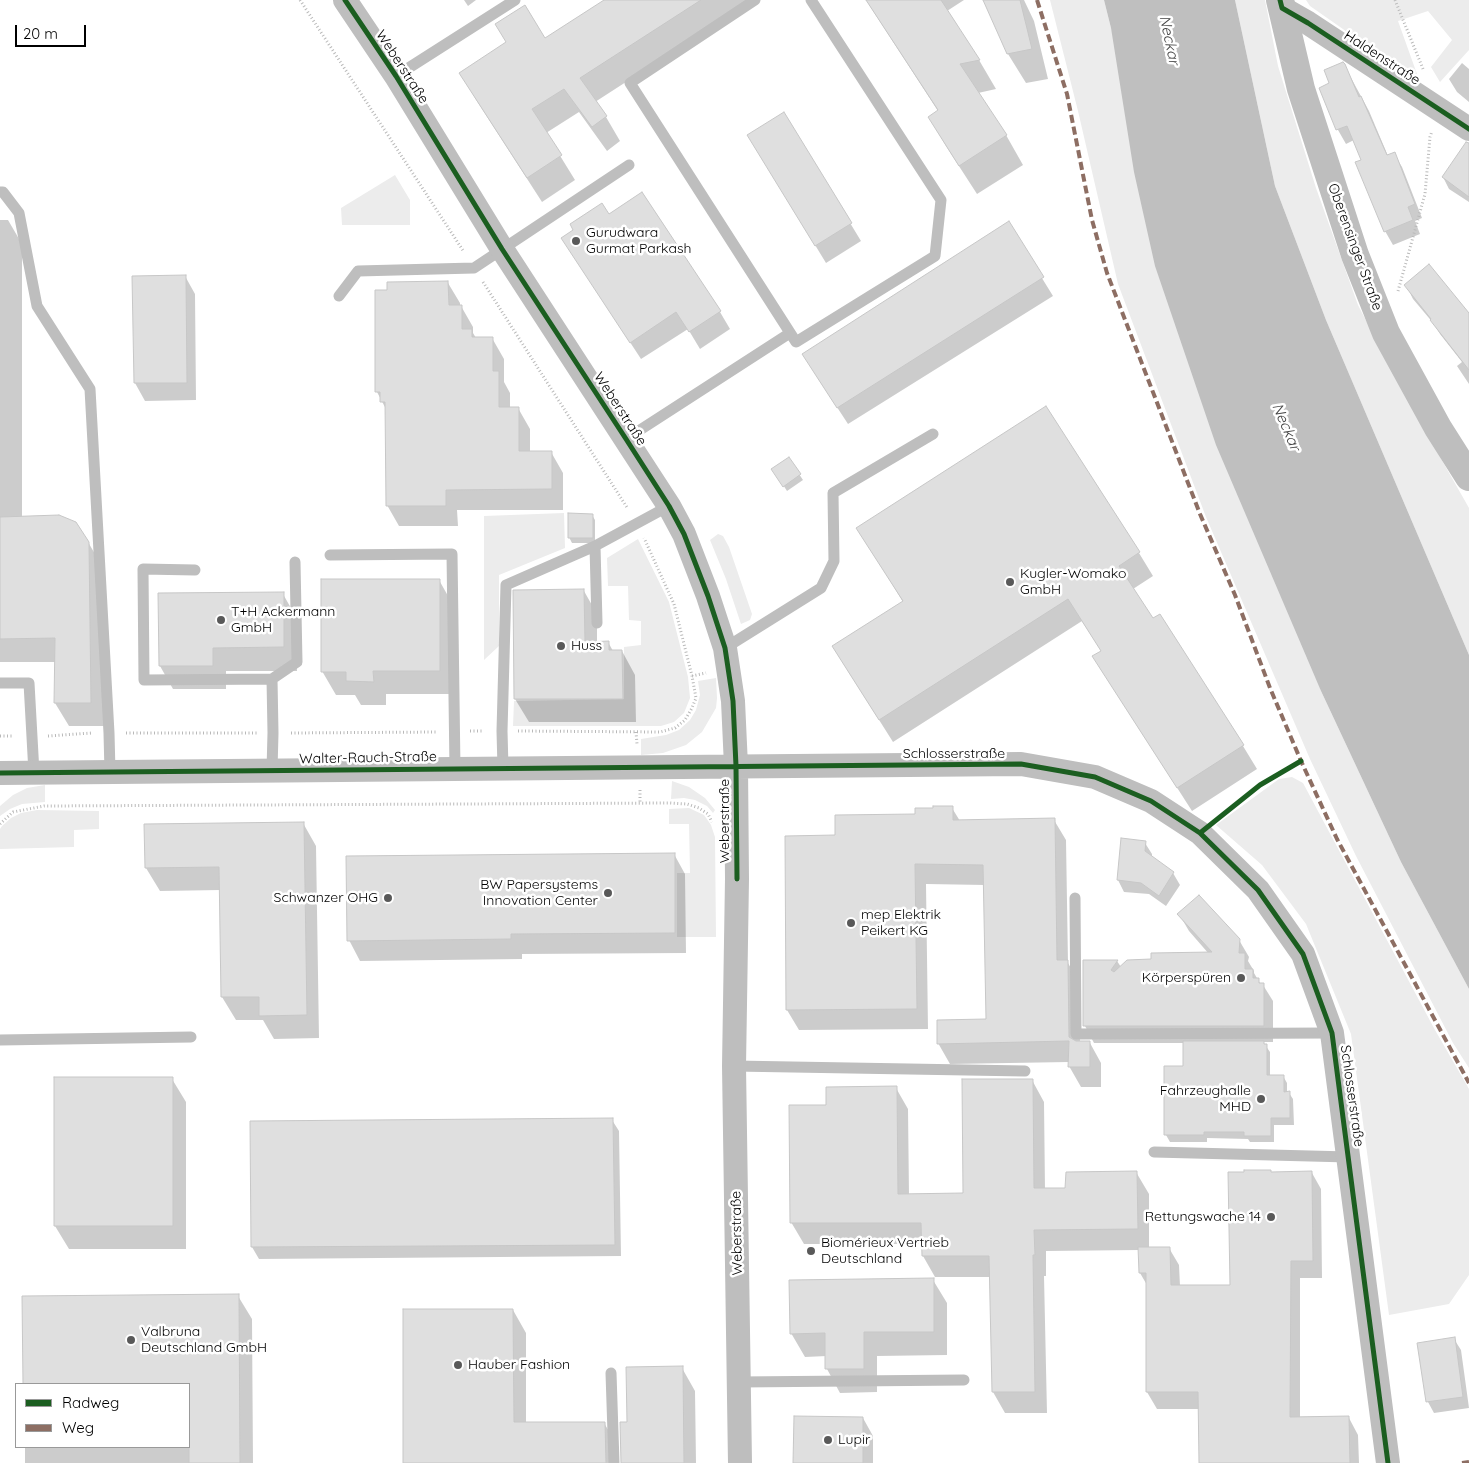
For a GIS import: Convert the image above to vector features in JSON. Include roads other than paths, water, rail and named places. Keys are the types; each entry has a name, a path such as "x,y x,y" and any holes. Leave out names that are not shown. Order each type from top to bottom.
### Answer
{"street":[{"name":"Weberstraße","path":"345,0 396,76 502,249 668,506 684,534 708,596 725,648 733,701 736,766 737,879 734,1066 740,1463"},
{"name":"Haldenstraße","path":"1281,4 1469,129"},
{"name":"Oberensinger Straße","path":"1281,4 1301,89 1355,255 1386,333 1438,428 1469,477"},
{"name":"Schlosserstraße","path":"736,766 1022,764 1094,777 1151,801 1200,833 1258,890 1303,954 1332,1034 1388,1463"},
{"name":"Walter-Rauch-Straße","path":"0,773 736,766"}],"lane":[{"path":"396,76 515,0"},
{"path":"755,0 630,83 796,342 936,256 941,200 811,0"},
{"path":"339,296 358,271 474,268 629,165"},
{"path":"0,192 3,192 19,213 37,306 90,389 110,772"},
{"path":"626,439 790,333"},
{"path":"725,648 821,588 834,561 833,493 933,434"},
{"path":"503,768 502,731 506,585 595,546 668,506"},
{"path":"595,546 598,623"},
{"path":"330,555 452,554 455,769"},
{"path":"195,570 144,569 144,680 272,679 297,662 295,562"},
{"path":"272,679 272,770"},
{"path":"0,683 29,683 34,773"},
{"path":"1075,898 1076,1034 1332,1034"},
{"path":"0,1040 191,1037"},
{"path":"734,1066 1025,1071"},
{"path":"1154,1152 1349,1157"},
{"path":"611,1373 614,1463"},
{"path":"739,1382 964,1380"}],"water":[{"name":"Neckar","path":"1104,0 1235,0 1275,186 1326,320 1469,655 1469,989 1401,862 1321,691 1216,445 1155,266 1134,172 1111,28"}],"place":[{"name":"Gurudwara Gurmat Parkash","path":"576,241"},
{"name":"Kugler-Womako GmbH","path":"1010,582"},
{"name":"T+H Ackermann GmbH","path":"221,620"},
{"name":"Huss","path":"561,646"},
{"name":"BW Papersystems Innovation Center","path":"608,893"},
{"name":"Schwanzer OHG","path":"388,898"},
{"name":"mep Elektrik Peikert KG","path":"851,923"},
{"name":"Körperspüren","path":"1241,978"},
{"name":"Fahrzeughalle MHD","path":"1261,1099"},
{"name":"Rettungswache 14","path":"1271,1217"},
{"name":"Biomérieux Vertrieb Deutschland","path":"811,1251"},
{"name":"Valbruna Deutschland GmbH","path":"131,1340"},
{"name":"Hauber Fashion","path":"458,1365"},
{"name":"Lupir","path":"828,1440"}]}
